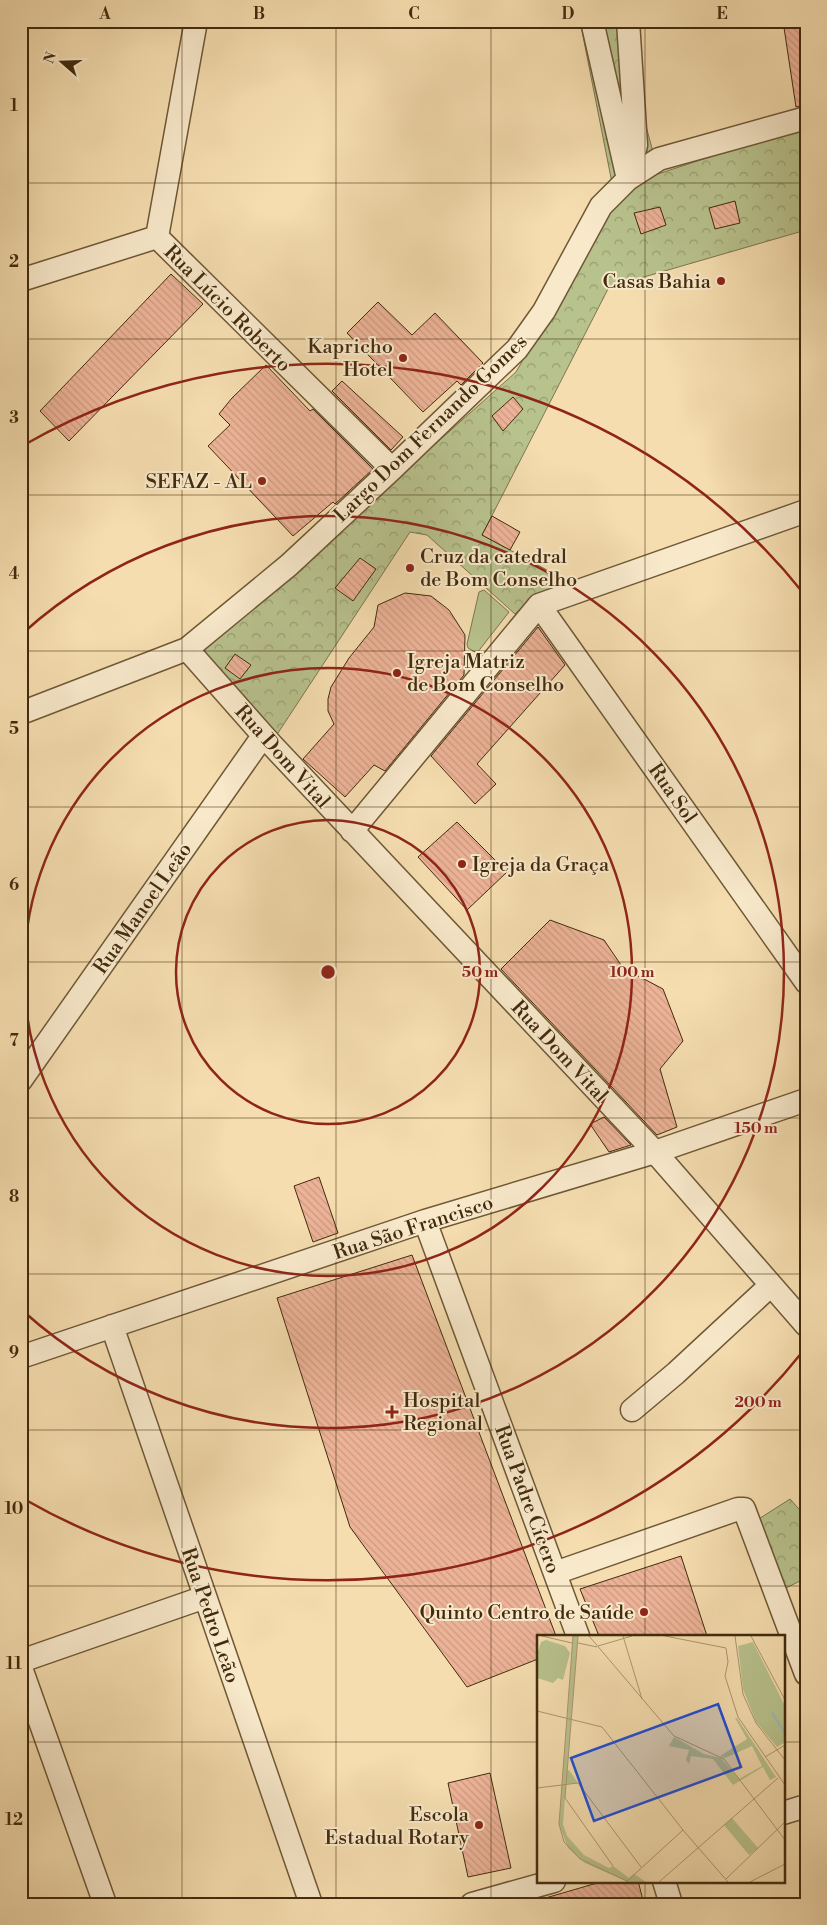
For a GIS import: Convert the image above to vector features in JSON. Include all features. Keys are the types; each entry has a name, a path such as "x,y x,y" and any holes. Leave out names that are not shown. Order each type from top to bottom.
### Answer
{"street":[{"name":"Rua Lúcio Roberto","path":"196,21 156,237 392,469"},
{"path":"592,21 628,179"},
{"path":"628,21 636,145 628,179"},
{"name":"Largo Dom Fernando Gomes","path":"21,713 187,649 288,565 392,469 517,349 544,312 601,206 628,179 659,159 806,118"},
{"path":"21,280 156,237"},
{"path":"352,831 539,605 806,511"},
{"name":"Rua Sol","path":"539,605 806,982"},
{"name":"Rua Dom Vital","path":"187,649 263,736 655,1152 806,1325"},
{"name":"Rua Manoel Leão","path":"21,1080 263,736"},
{"name":"Rua São Francisco","path":"21,1357 426,1221 655,1152 806,1100"},
{"name":"Rua Padre Cícero","path":"426,1221 578,1635"},
{"path":"632,1410 676,1373 771,1285"},
{"name":"Rua Pedro Leão","path":"112,1326 311,1904"},
{"path":"555,1573 738,1509 744,1509 806,1674"},
{"path":"21,1661 205,1597"},
{"path":"21,1668 105,1904"},
{"path":"784,1813 806,1806"},
{"path":"472,1904 550,1882"},
{"path":"664,1882 671,1904"}],"green space":[{"path":"580,21 640,21 637,93 653,152 614,193"},
{"path":"806,125 806,230 608,289 482,535 573,584 531,598 515,614 427,535 410,532 276,736 200,650 266,595 516,372 611,209 632,188 655,175"},
{"path":"484,590 509,612 477,653 468,648 467,644 479,592"},
{"path":"790,1499 806,1517 806,1578 784,1589 754,1522"}],"building":[{"path":"783,21 806,21 806,105 796,107"},
{"path":"735,201 740,223 715,229 709,208"},
{"path":"660,207 666,225 641,234 634,213"},
{"path":"171,274 203,304 69,441 40,411"},
{"name":"Kapricho Hotel","path":"378,302 412,335 435,313 483,363 461,385 457,381 423,412 347,333"},
{"path":"266,365 310,411 313,409 373,469 335,504 333,502 293,536 208,446 230,425 219,414 232,398"},
{"path":"342,381 403,437 391,450 332,391"},
{"path":"513,397 523,409 503,431 492,416"},
{"path":"492,516 520,532 510,550 482,535"},
{"path":"360,558 376,569 353,601 335,588"},
{"name":"Igreja Matriz de Bom Conselho","path":"405,593 431,596 449,610 465,635 464,675 385,771 374,765 345,797 303,759 334,724 328,711 331,687 349,658 374,627 378,605"},
{"path":"538,627 565,665 477,764 496,784 475,804 431,756"},
{"path":"235,654 251,665 240,679 225,668"},
{"name":"Igreja da Graça","path":"457,822 507,872 467,910 418,857"},
{"path":"550,920 604,940 623,968 663,989 683,1041 660,1069 677,1127 657,1135 501,969"},
{"path":"604,1117 631,1145 609,1152 590,1124"},
{"path":"319,1177 338,1233 313,1242 294,1186"},
{"name":"Hospital Regional","path":"412,1255 556,1635 537,1635 537,1659 467,1687 350,1527 277,1298"},
{"name":"Quinto Centro de Saúde","path":"681,1556 707,1635 599,1635 580,1589"},
{"name":"Escola Estadual Rotary","path":"490,1773 511,1868 468,1877 448,1783"},
{"path":"601,1882 638,1882 644,1904 542,1904 542,1899"}],"place":[{"name":"Casas Bahia","path":"721,281"},
{"name":"Kapricho Hotel","path":"403,358"},
{"name":"SEFAZ - AL","path":"262,481"},
{"name":"Cruz da catedral de Bom Conselho","path":"410,568"},
{"name":"Igreja Matriz de Bom Conselho","path":"397,673"},
{"name":"Igreja da Graça","path":"462,864"},
{"name":"Hospital Regional","path":"392,1412"},
{"name":"Quinto Centro de Saúde","path":"644,1612"},
{"name":"Escola Estadual Rotary","path":"479,1825"}]}
